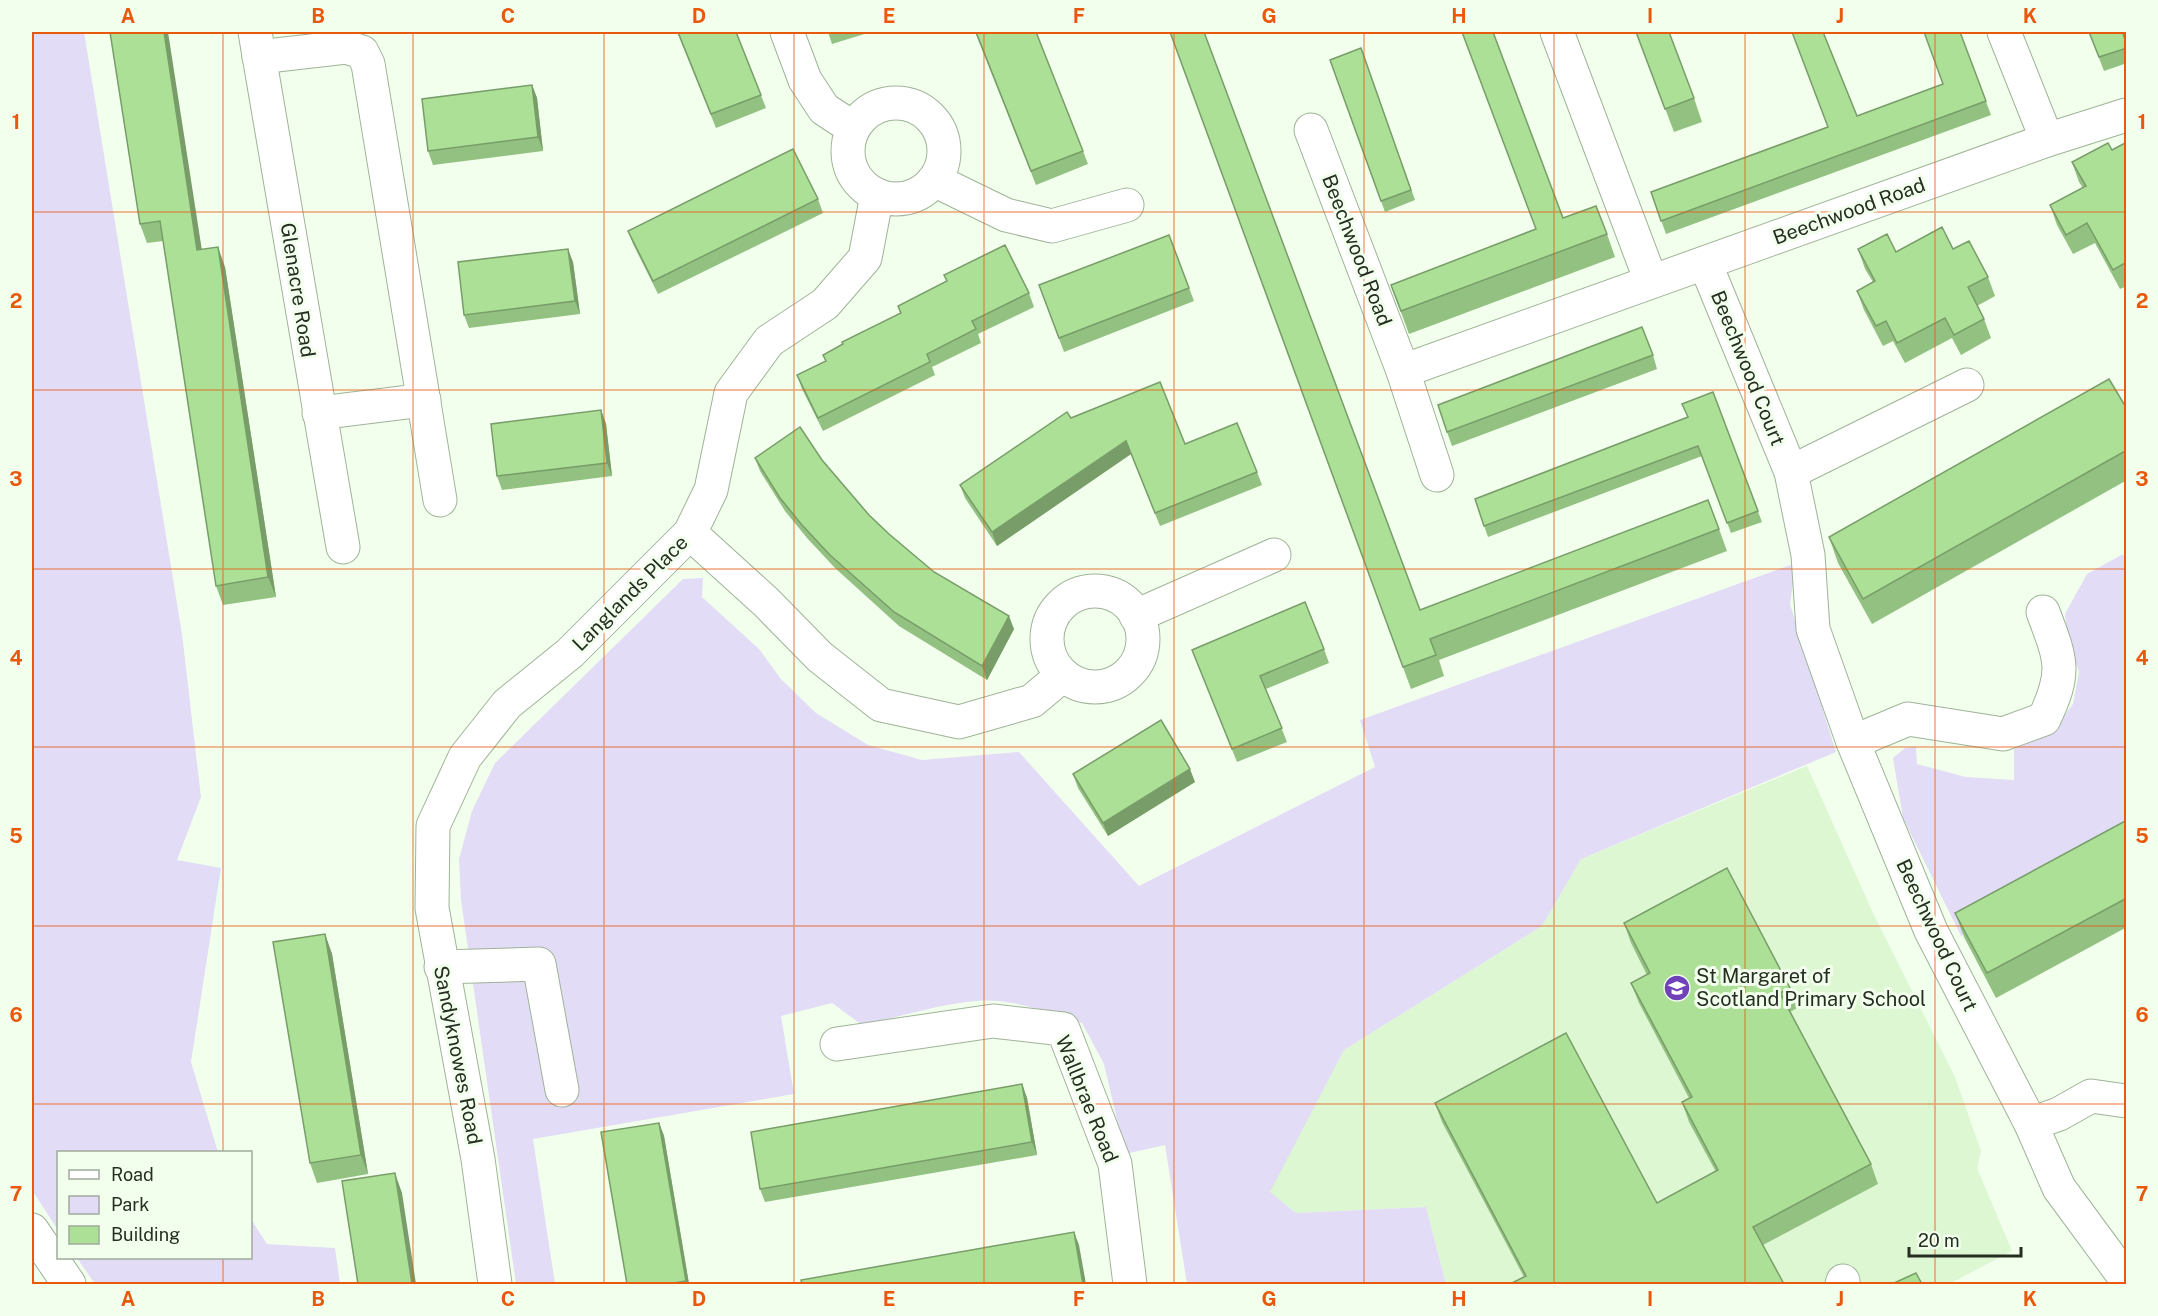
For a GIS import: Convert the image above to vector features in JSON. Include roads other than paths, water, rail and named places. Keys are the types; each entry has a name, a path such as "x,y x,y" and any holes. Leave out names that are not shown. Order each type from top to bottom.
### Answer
{"street":[{"path":"788,32 805,80 824,109 853,128"},
{"path":"1557,32 1651,281"},
{"path":"2004,32 2048,140"},
{"path":"257,44 346,46 362,52 368,64 440,500"},
{"name":"Glenacre Road","path":"257,44 343,547"},
{"path":"892,103 908,104 923,111 934,122 941,136 944,151 941,167 934,180 922,191 908,198 892,199 877,195 863,186 853,174 848,159 848,143 853,128 863,115 877,106 892,103"},
{"name":"Beechwood Road","path":"1402,371 2048,140 2127,115"},
{"name":"Beechwood Road","path":"1311,130 1402,371 1437,475"},
{"path":"934,180 1006,215 1052,226 1127,205"},
{"name":"Langlands Place","path":"433,826 465,757 507,704 570,653 690,533 711,490 731,393 769,340 825,304 865,258 877,195"},
{"name":"Beechwood Court","path":"1705,263 1791,472 1808,555 1813,629 1853,742 1931,931 2031,1124 2059,1188 2127,1279"},
{"path":"1791,472 1967,385"},
{"path":"319,413 424,400"},
{"path":"690,533 820,657 881,705 959,722 1032,701 1063,675"},
{"path":"1136,616 1274,555"},
{"path":"1092,591 1107,593 1122,599 1136,616 1143,639 1141,655 1133,669 1121,680 1107,686 1091,687 1076,683 1063,675 1053,662 1048,647 1048,631 1053,616 1063,604 1076,595 1092,591"},
{"path":"1853,742 1908,719 2003,734 2044,719 2058,690 2060,657 2043,612"},
{"name":"Sandyknowes Road","path":"433,826 432,908 478,1159 495,1284"},
{"path":"441,967 539,964 562,1090"},
{"name":"Wallbrae Road","path":"837,1044 993,1021 1063,1029 1115,1164 1130,1284"},
{"path":"2031,1124 2059,1114 2091,1096 2127,1101"},
{"path":"32,1230 69,1284"}],"place":[{"name":"St Margaret of Scotland Primary School","path":"1677,988"}]}
